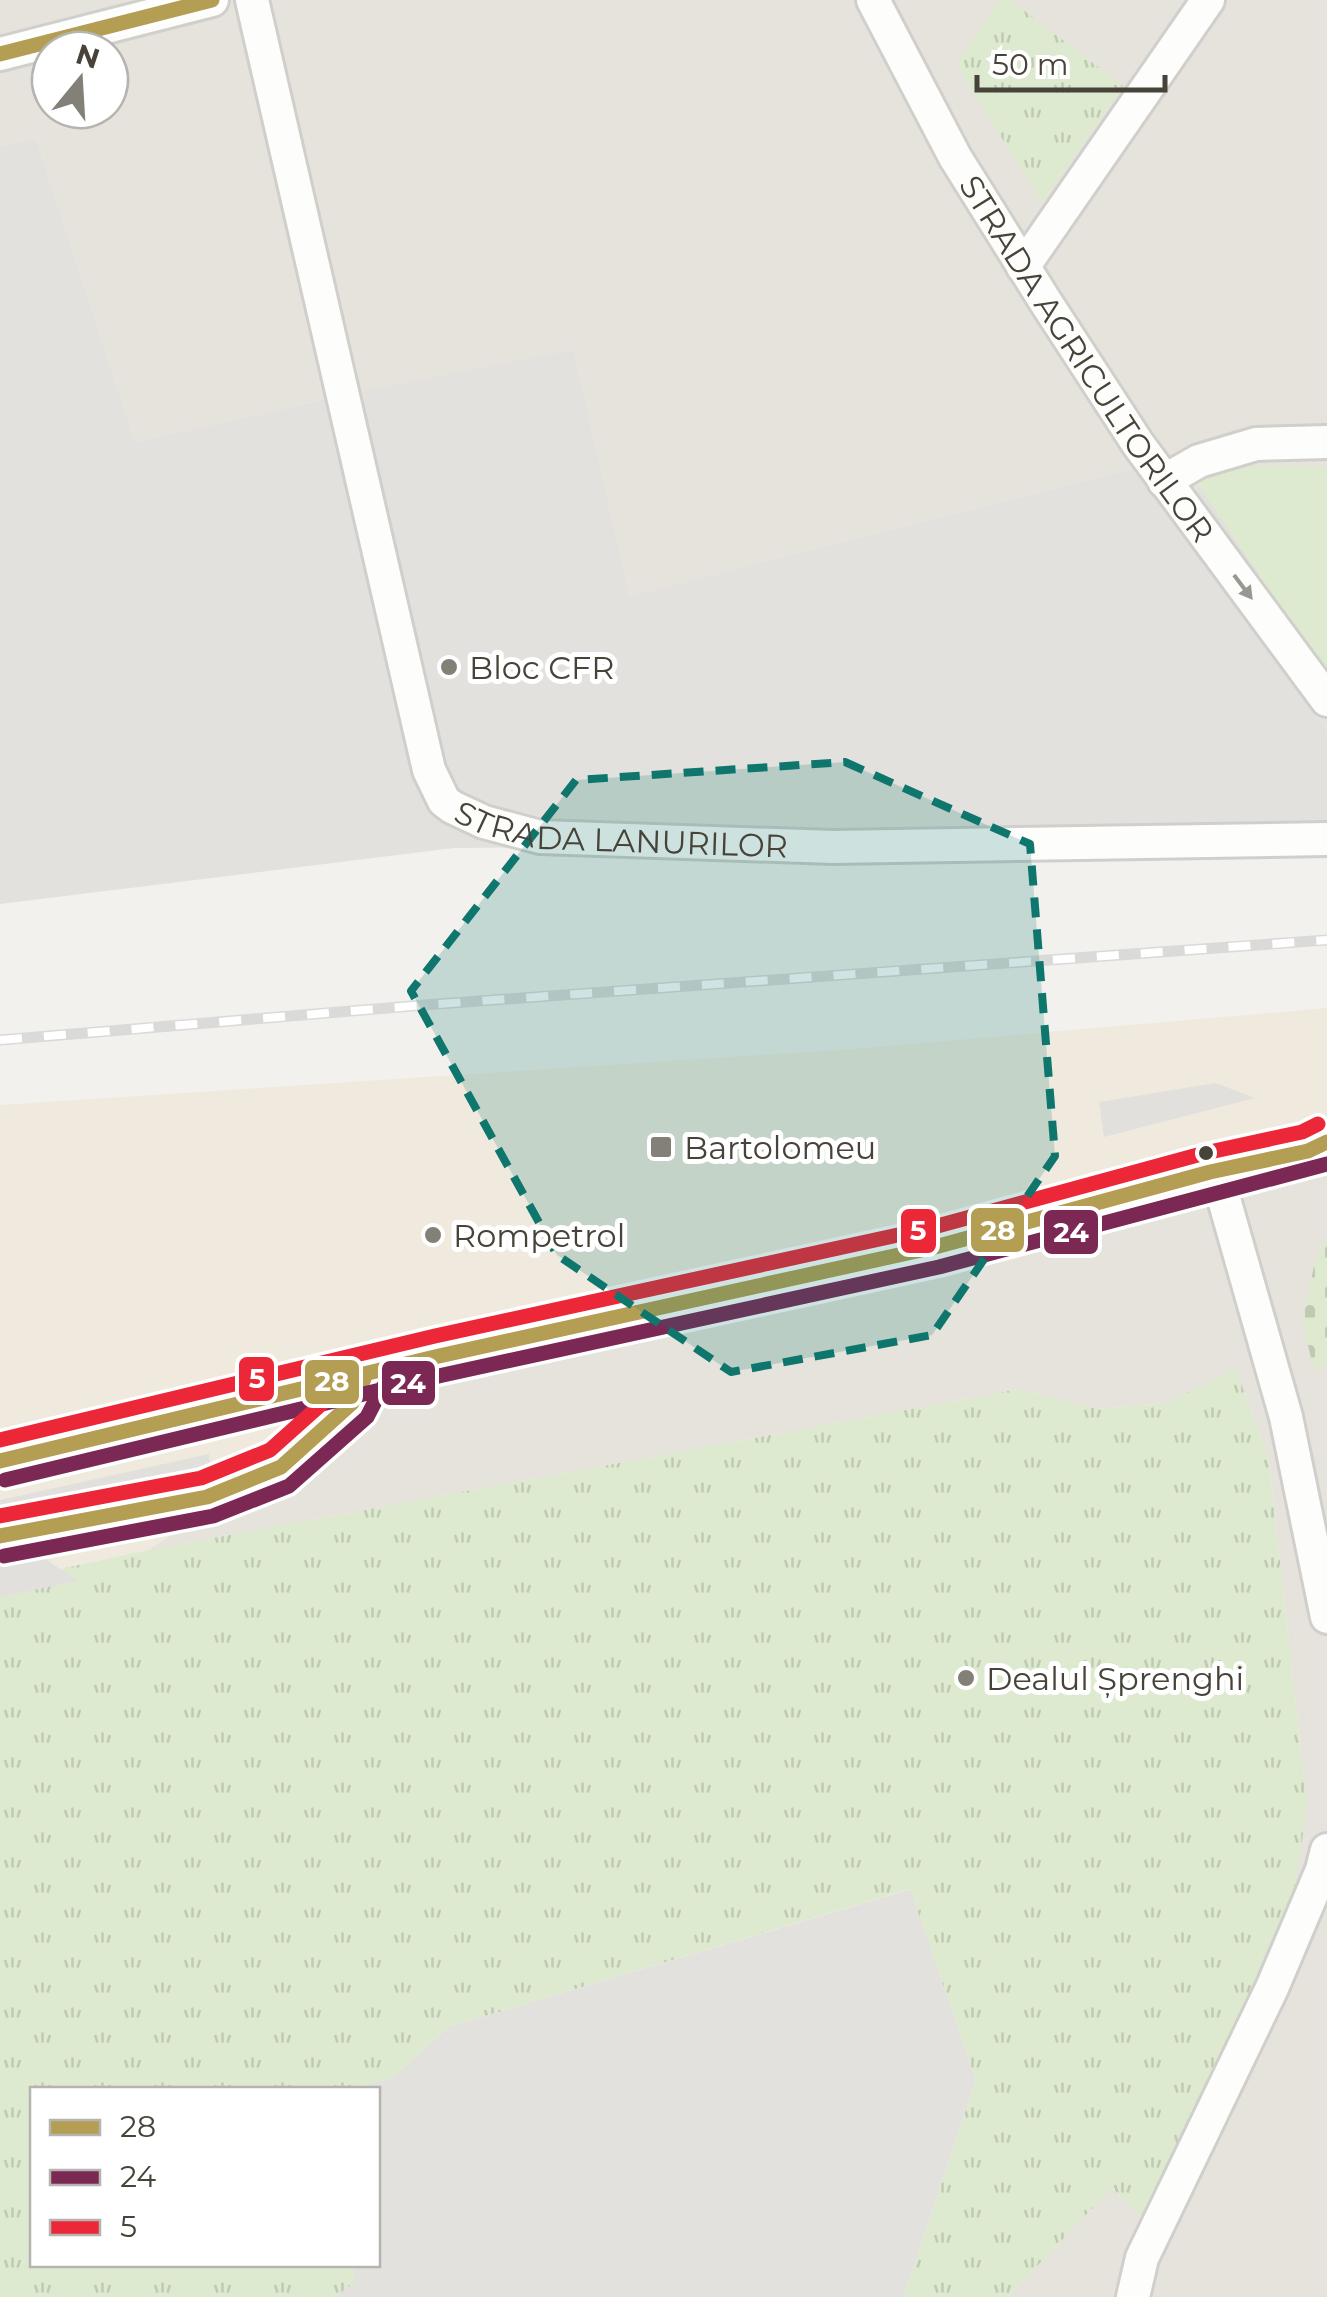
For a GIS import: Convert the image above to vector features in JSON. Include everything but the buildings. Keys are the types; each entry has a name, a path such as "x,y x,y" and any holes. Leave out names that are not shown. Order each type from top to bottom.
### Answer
{"main road":[{"path":"0,1461 440,1356 935,1247 1216,1171 1320,1148"}],"street":[{"path":"0,54 212,0"},
{"name":"STRADA LANURILOR","path":"252,0 430,770 444,801 484,822 540,837 834,847 1327,839"},
{"name":"STRADA AGRICULTORILOR","path":"872,0 955,157 1023,267 1164,480 1327,700"},
{"path":"1023,267 1208,0"},
{"path":"1164,480 1198,461 1256,444 1327,442"},
{"path":"1216,1171 1286,1417 1327,1617"},
{"path":"1133,2297 1142,2258 1272,1988 1327,1850"}],"highlighted area":[{"path":"845,762 1030,844 1055,1156 932,1335 731,1372 557,1255 411,991 576,780"}],"shaded area":[{"path":"0,0 1327,0 1327,731 1138,467 629,596 339,396 135,442 36,138 0,146"},
{"path":"36,138 135,442 339,396 573,350 629,596 1138,467 1327,731 1327,841 454,848 0,904 0,146"},
{"path":"1199,486 1327,676 1195,498"},
{"path":"1327,1008 1327,1174 413,1380 148,1550 0,1582 0,1105 852,1049"},
{"path":"1216,1083 1255,1098 1104,1137 1099,1102"},
{"path":"1327,1174 1327,2297 1007,2297 1112,2188 1143,2218 1307,1806 1269,1461 1236,1369 1166,1403 1097,1409 1019,1389 148,1550 413,1380"},
{"path":"209,1454 212,1484 0,1527 0,1500"},
{"path":"23,1543 77,1581 0,1597 0,1548"},
{"path":"911,1889 976,2080 904,2297 336,2297 354,2281 353,2267 380,2267 380,2087 358,2087 392,2078 448,2027"}],"green space":[{"path":"1000,0 1010,0 1123,86 1042,203 956,64"},
{"path":"1327,467 1327,676 1199,486 1205,470"},
{"path":"1327,1237 1327,1364 1314,1370 1302,1321 1315,1262"},
{"path":"1236,1369 1269,1461 1307,1806 1291,1916 1143,2219 1112,2188 1007,2297 904,2297 976,2080 910,1889 448,2027 392,2078 358,2087 30,2087 30,2267 353,2267 355,2281 336,2297 0,2297 0,1582 148,1550 1019,1389 1097,1409 1166,1403"}],"railway":[{"path":"0,1040 424,1005 1327,940"}],"transit line":[{"name":"28","path":"0,54 212,0"},
{"name":"5","path":"0,1440 435,1336 930,1228 1205,1153 1302,1132 1318,1124"},
{"name":"28","path":"0,1461 439,1356 935,1247 1210,1172 1308,1151 1327,1142"},
{"name":"24","path":"5,1480 443,1375 939,1267 1327,1164"},
{"name":"5","path":"0,1516 201,1478 270,1450 336,1391 346,1370"},
{"name":"28","path":"0,1536 207,1497 281,1467 352,1403 364,1379"},
{"name":"24","path":"4,1556 213,1516 289,1486 367,1417 382,1388"}],"place":[{"name":"Bloc CFR","path":"449,667"},
{"name":"Bartolomeu","path":"661,1147"},
{"name":"Rompetrol","path":"433,1235"},
{"name":"Dealul Șprenghi","path":"966,1678"}]}
